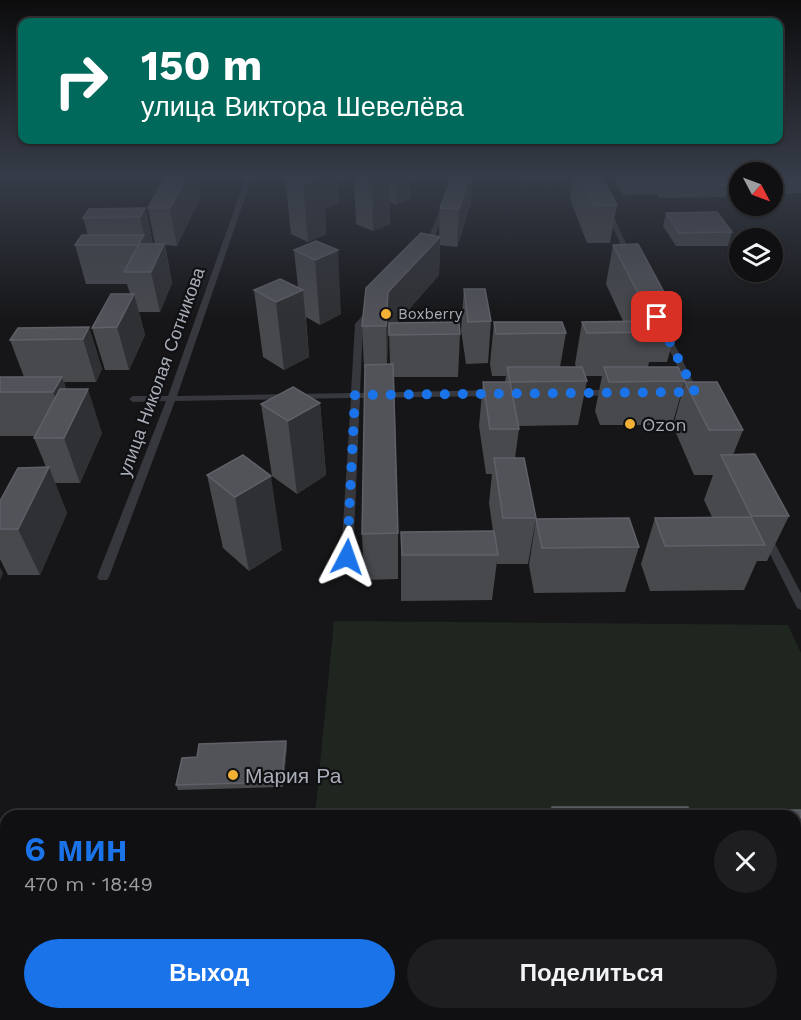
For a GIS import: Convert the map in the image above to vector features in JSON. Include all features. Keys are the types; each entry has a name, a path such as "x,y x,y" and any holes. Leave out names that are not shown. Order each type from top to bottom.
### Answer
{"street":[{"name":"улица Николая Сотникова","path":"103,577 172,397 232,225"},
{"path":"426,252 437,225"},
{"path":"614,225 632,262"},
{"path":"347,557 359,324 380,301"},
{"path":"662,326 692,394"},
{"path":"133,399 504,393"},
{"path":"559,393 627,393"},
{"path":"760,525 801,606"}],"shaded area":[{"path":"334,621 788,625 801,653 801,810 315,810"}],"building":[{"path":"674,225 726,225 729,232 679,233"},
{"path":"421,233 440,237 388,292 386,326 362,326 366,288"},
{"path":"82,235 144,235 138,245 75,245"},
{"path":"316,241 338,250 315,260 294,250"},
{"path":"139,244 164,244 151,272 124,272"},
{"path":"638,244 679,320 652,320 613,245"},
{"path":"280,279 303,290 276,302 254,290"},
{"path":"464,289 485,289 491,321 468,322"},
{"path":"111,294 134,294 117,327 92,328"},
{"path":"650,321 656,332 587,333 582,322"},
{"path":"459,322 460,334 389,335 389,323"},
{"path":"494,322 562,322 566,333 496,334"},
{"path":"89,327 83,339 10,340 18,328"},
{"path":"393,364 398,533 362,534 365,365"},
{"path":"507,367 582,367 587,381 510,382"},
{"path":"604,367 678,367 685,381 609,382"},
{"path":"0,377 62,377 53,392 0,392"},
{"path":"483,382 510,382 519,429 490,429"},
{"path":"685,382 717,382 743,430 709,430"},
{"path":"293,387 320,403 288,421 261,404"},
{"path":"60,389 88,389 64,438 34,438"},
{"path":"755,454 789,516 751,516 721,455"},
{"path":"243,455 271,476 235,497 207,475"},
{"path":"494,458 524,458 536,518 503,518"},
{"path":"49,467 18,529 0,529 0,501 18,468"},
{"path":"751,517 765,545 665,546 655,518"},
{"path":"629,518 639,547 542,548 536,519"},
{"path":"494,531 498,555 402,555 401,532"},
{"name":"Мария Ра","path":"286,741 282,782 176,785 182,758 197,757 199,744"},
{"path":"552,807 688,807 689,810 552,810"}],"place":[{"name":"Boxberry","path":"386,314"},
{"name":"Ozon","path":"630,424"},
{"name":"Мария Ра","path":"233,775"}],"route":[{"path":"347,557 355,395 695,392 657,317"}]}
